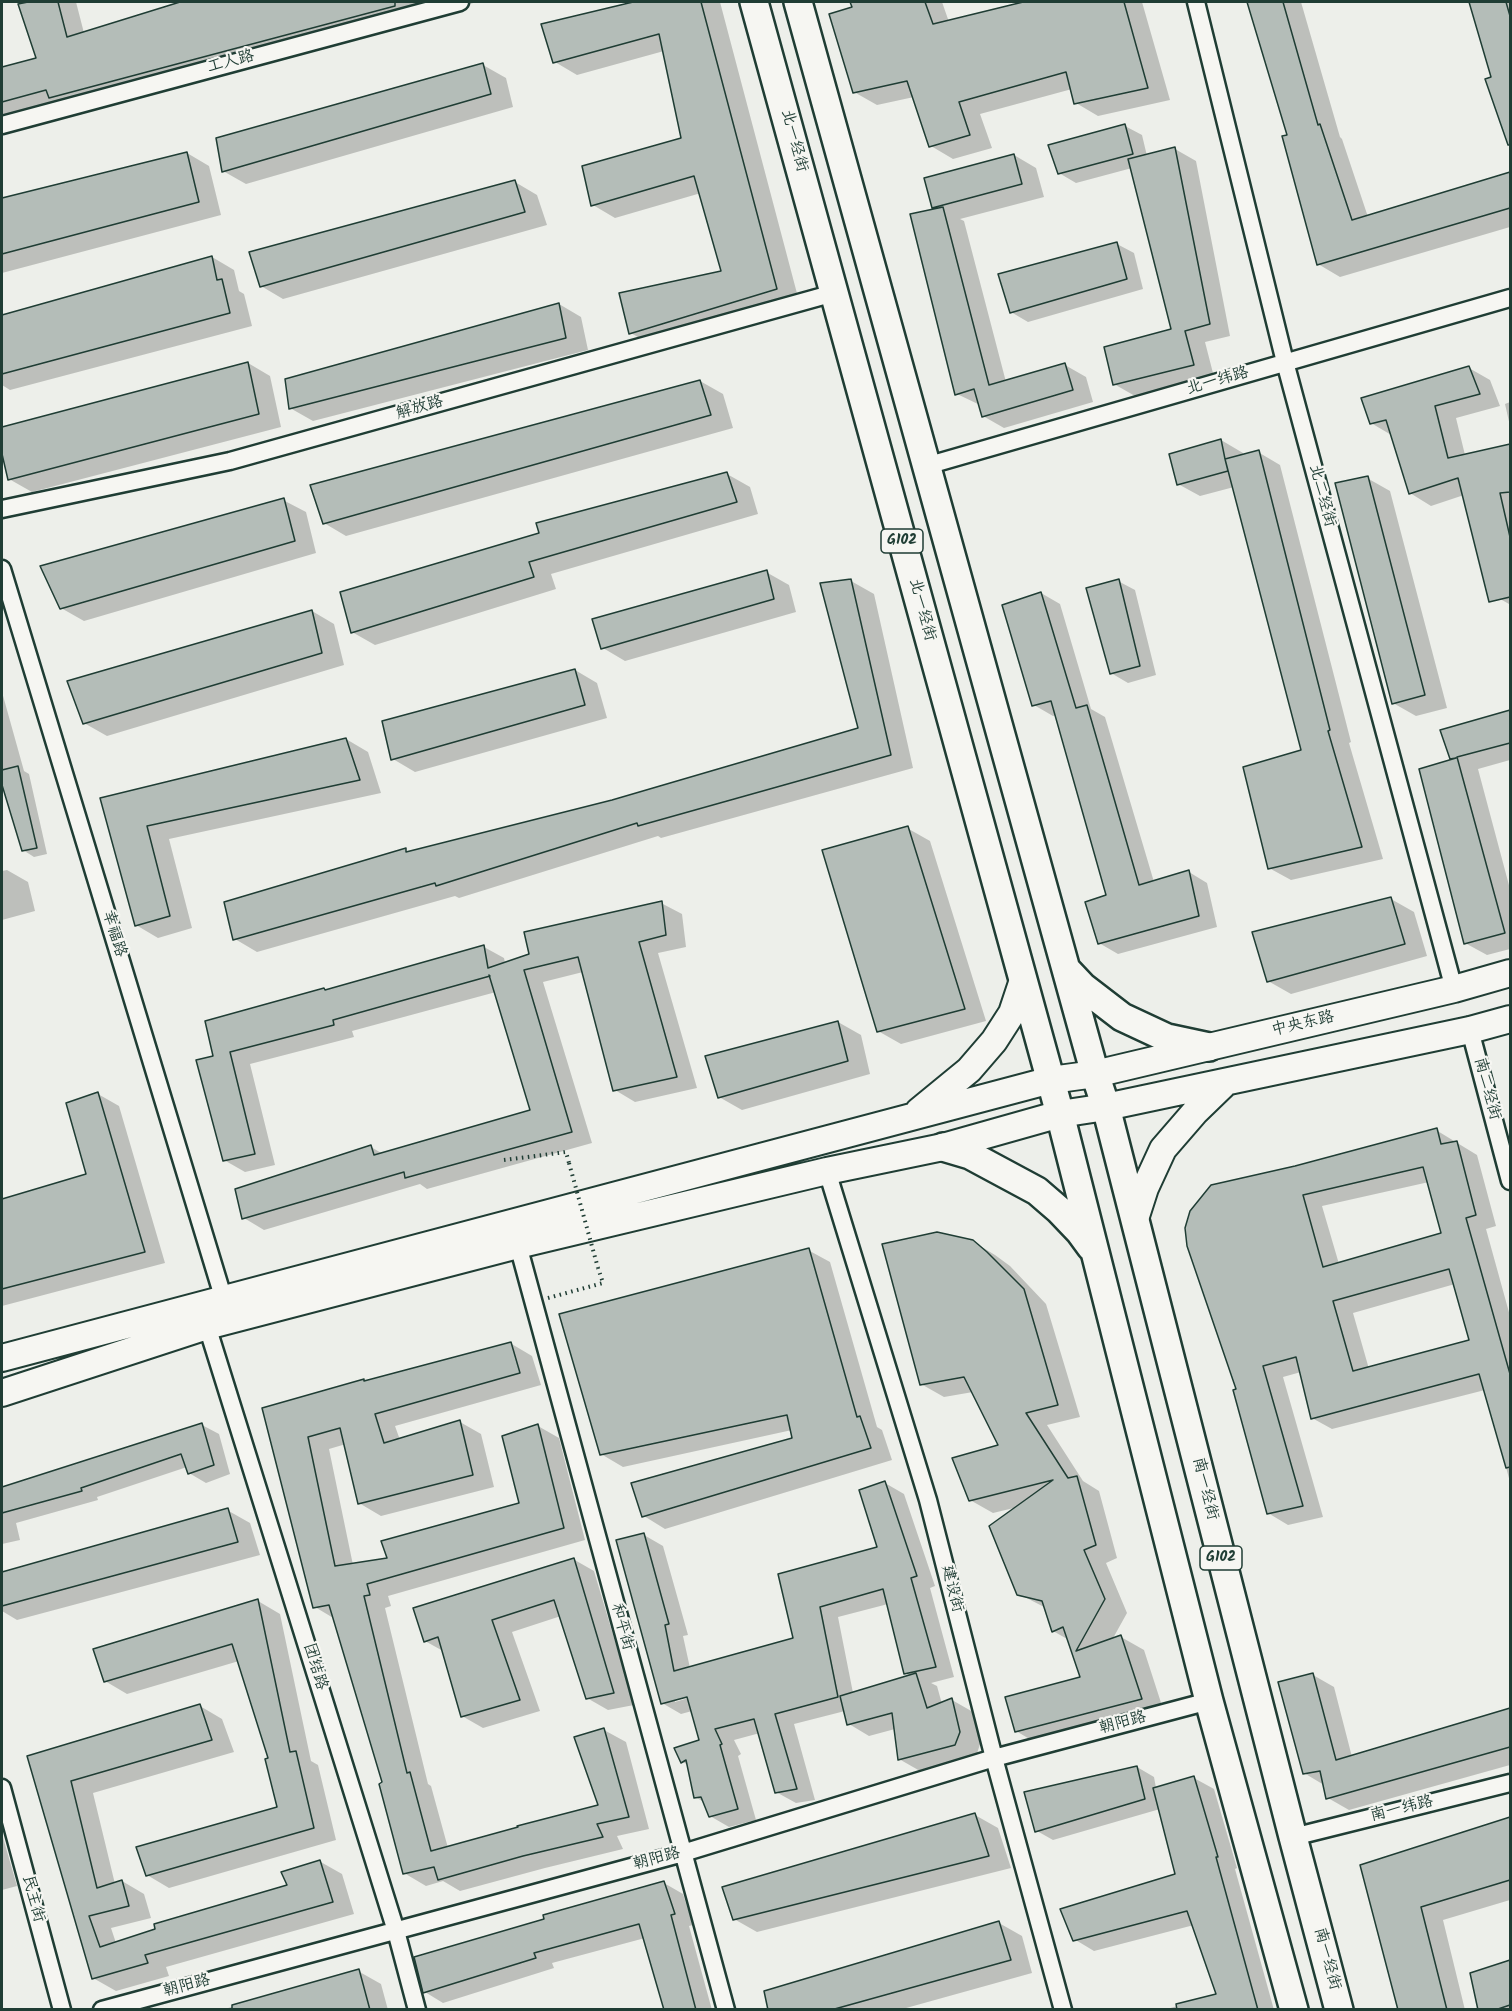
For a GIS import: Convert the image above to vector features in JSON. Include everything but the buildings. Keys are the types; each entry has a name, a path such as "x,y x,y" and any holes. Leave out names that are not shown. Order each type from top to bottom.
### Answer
{"highway":[{"name":"北一经街","path":"754,2 1060,1114"},
{"name":"G102","path":"798,2 1106,1107"},
{"path":"1066,969 1083,987 1122,1017 1167,1038 1209,1047"},
{"name":"南一经街","path":"1106,1107 1293,1837 1340,2010"},
{"name":"G102","path":"1060,1114 1209,1701 1294,2010"},
{"path":"943,1147 970,1155 1037,1191 1080,1232 1096,1254"}],"main road":[{"name":"中央东路","path":"8,1356 1051,1080 1095,1074 1454,989 1510,973"},
{"path":"912,1117 969,1070 994,1041 1011,1013 1023,980"},
{"path":"12,1390 207,1326 518,1245 827,1171 943,1147 1060,1114 1106,1107 1226,1082 1470,1030 1510,1019"},
{"path":"1135,1219 1145,1188 1164,1149 1195,1112 1226,1082"}],"street":[{"name":"工人路","path":"2,125 460,2"},
{"name":"北二经街","path":"1196,2 1285,362 1454,989"},
{"name":"解放路","path":"2,509 230,461 834,293"},
{"name":"北一纬路","path":"926,466 1510,298"},
{"name":"幸福路","path":"2,569 224,1300"},
{"name":"南二经街","path":"1470,1030 1510,1181"},
{"name":"建设街","path":"827,1171 928,1500 994,1758 1064,2010"},
{"name":"和平街","path":"518,1245 726,2010"},
{"name":"团结路","path":"207,1326 396,1931 417,2010"},
{"name":"朝阳路","path":"102,2010 683,1853 994,1758 1209,1701"},
{"name":"南一纬路","path":"1293,1837 1510,1783"},
{"name":"民主街","path":"2,1788 62,2010"}],"path":[{"path":"504,1160 566,1152 603,1283 532,1302"}]}
